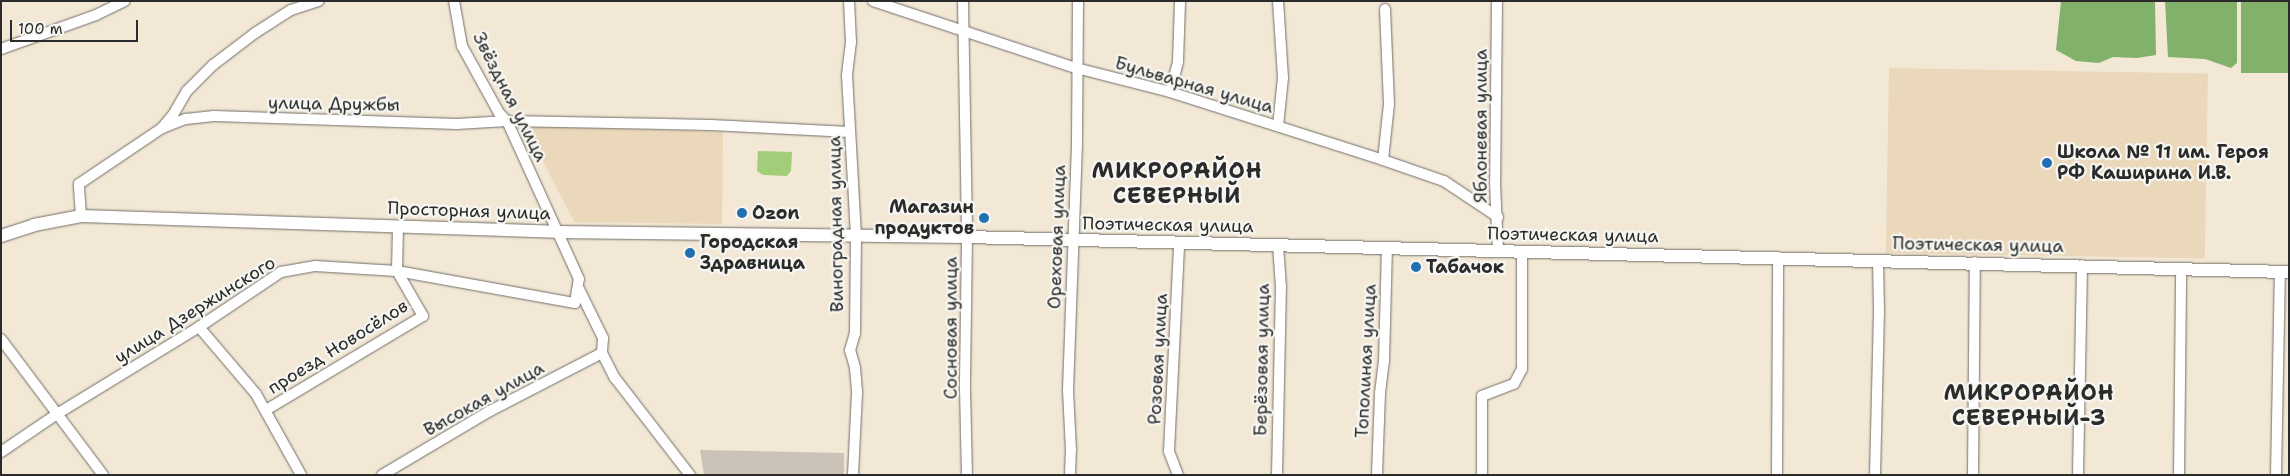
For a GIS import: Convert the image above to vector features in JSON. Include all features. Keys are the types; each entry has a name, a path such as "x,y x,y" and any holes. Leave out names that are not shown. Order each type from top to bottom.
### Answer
{"street":[{"path":"1,49 96,15 125,1"},
{"path":"81,216 79,184 162,128 173,115 187,91 213,65 255,32 291,10 319,1"},
{"name":"Звёздная улица","path":"454,1 462,46 499,113 507,121 579,279 578,287 603,338 602,354 614,378 690,475"},
{"name":"Виноградная улица","path":"850,1 851,42 847,74 856,235 854,333 850,350 855,368 857,393 853,475"},
{"name":"Бульварная улица","path":"873,1 1076,68 1170,92 1383,160 1444,182 1498,217"},
{"name":"Сосновая улица","path":"963,1 968,237 965,389 967,475"},
{"name":"Ореховая улица","path":"1070,475 1071,450 1068,390 1078,1"},
{"path":"1170,92 1178,62 1180,1"},
{"path":"1278,1 1283,78 1278,126"},
{"name":"Яблоневая улица","path":"1497,1 1495,183 1498,251"},
{"path":"1383,160 1388,104 1385,9"},
{"name":"улица Дружбы","path":"162,128 186,119 214,116 457,124 507,121 711,125 850,132"},
{"name":"Просторная улица","path":"1,236 34,225 81,216 556,232 856,235"},
{"name":"проезд Новосёлов","path":"266,410 423,316 397,271 398,226"},
{"name":"Поэтическая улица","path":"856,235 1975,262 2285,272"},
{"name":"Розовая улица","path":"1178,475 1170,451 1179,243"},
{"name":"Берёзовая улица","path":"1276,475 1281,287 1278,245"},
{"name":"Тополиная улица","path":"1377,475 1380,393 1384,361 1387,248"},
{"path":"1482,475 1482,396 1514,384 1522,369 1522,251"},
{"path":"1777,475 1778,257"},
{"path":"1875,475 1879,312 1878,260"},
{"path":"1973,475 1975,262"},
{"path":"2078,475 2082,265"},
{"name":"улица Дзержинского","path":"1,452 57,414 198,327 281,272 315,266 397,271 575,302 578,287"},
{"path":"2179,475 2182,269"},
{"path":"2276,475 2285,272"},
{"path":"198,327 233,365 266,410 301,475"},
{"path":"1,339 102,475"},
{"name":"Высокая улица","path":"382,475 490,411 602,354"}],"shaded area":[{"name":"Школа № 11 им. Героя РФ Каширина И.В.","path":"1889,68 2208,74 2205,259 1886,253"},
{"path":"532,126 723,132 722,224 574,222 532,140"},
{"path":"700,450 844,453 844,475 704,475"}],"green space":[{"path":"2061,1 2155,1 2156,55 2137,58 2113,57 2099,63 2076,61 2056,50"},
{"path":"2165,1 2237,1 2237,63 2231,68 2205,59 2168,57"},
{"path":"2241,1 2289,1 2289,73 2241,73"},
{"path":"758,151 792,152 791,171 787,176 763,175 757,171"}],"place":[{"name":"Школа № 11 им. Героя РФ Каширина И.В.","path":"2047,163"},
{"name":"Ozon","path":"742,213"},
{"name":"Магазин продуктов","path":"984,218"},
{"name":"Городская Здравница","path":"690,253"},
{"name":"Табачок","path":"1416,267"}],"district":[{"name":"МИКРОРАЙОН СЕВЕРНЫЙ","path":"1177,182"},
{"name":"МИКРОРАЙОН СЕВЕРНЫЙ-3","path":"2029,405"}]}
